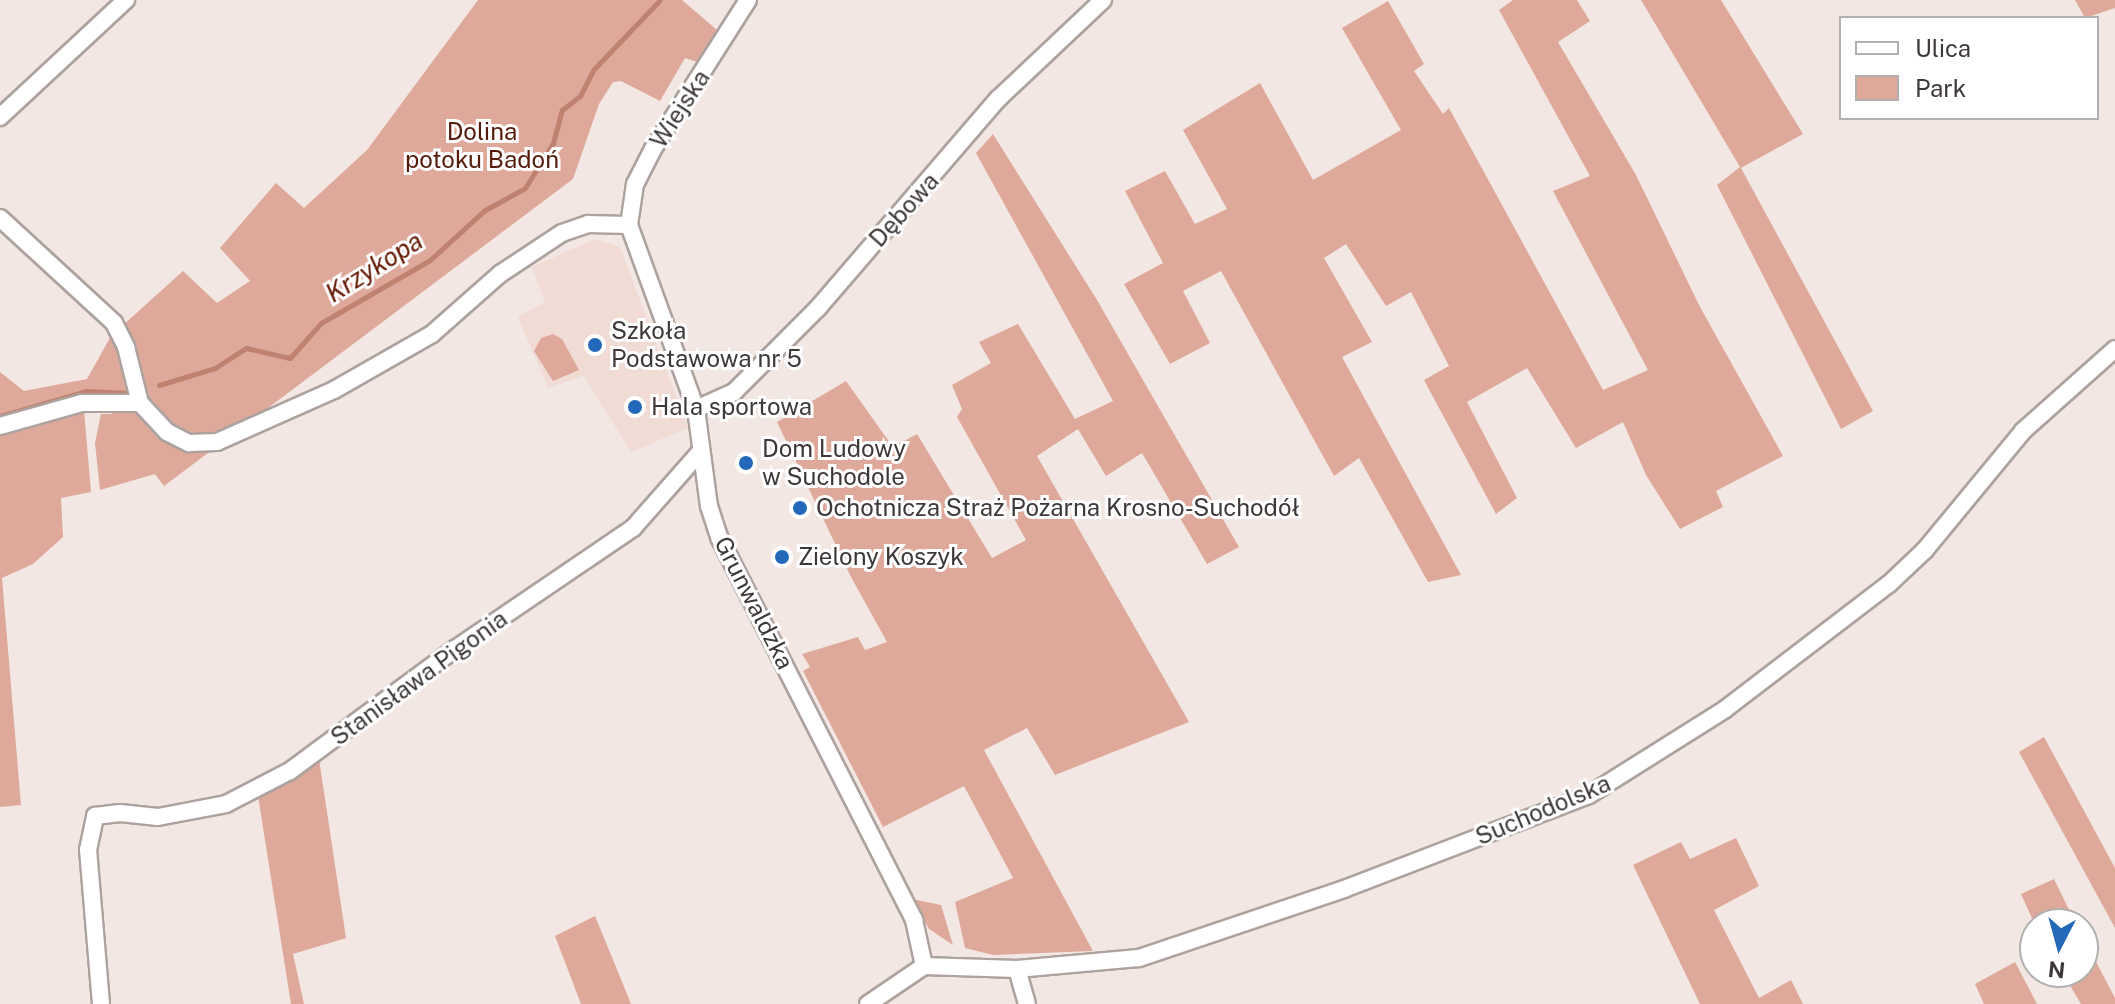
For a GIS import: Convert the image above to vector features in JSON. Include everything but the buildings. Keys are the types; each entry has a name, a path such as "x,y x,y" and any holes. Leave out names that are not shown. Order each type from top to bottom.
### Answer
{"street":[{"path":"0,117 126,0"},
{"name":"Wiejska","path":"629,225 635,184 653,149 748,0"},
{"name":"Dębowa","path":"696,409 745,381 818,308 998,99 1103,0"},
{"path":"0,218 114,323 126,347 140,403 167,432 189,443 217,442 334,390 432,334 500,274 562,233 588,224 629,225"},
{"name":"Grunwaldzka","path":"629,225 696,409 701,451 720,539 914,920 924,966"},
{"name":"Suchodolska","path":"924,966 1017,969 1091,966 1156,953 1589,795 1724,710 1889,584 1925,550 2023,431 2115,349"},
{"path":"0,426 82,403 140,403"},
{"name":"Stanisława Pigonia","path":"101,1004 88,850 95,816 198,811 226,804 290,771 455,649 633,528 701,451"},
{"path":"868,1004 924,966"},
{"path":"1017,969 1027,1004"}],"shaded area":[{"name":"Szkoła Podstawowa nr 5","path":"595,239 620,247 688,428 631,452 584,376 548,388 518,317 545,302 532,267"}],"green space":[{"name":"Dolina potoku Badoń","path":"478,0 682,0 717,30 700,63 685,58 660,101 621,81 613,82 599,104 573,179 164,486 155,474 100,490 95,443 101,414 112,414 98,395 0,420 0,372 24,391 87,379 111,336 183,271 217,303 250,281 220,248 276,183 304,208 367,150"},
{"path":"1513,0 1577,0 1590,21 1558,42 1636,175 1699,305 1783,456 1716,491 1723,507 1680,529 1646,475 1623,422 1576,448 1527,368 1467,402 1517,498 1496,514 1424,380 1449,366 1411,292 1386,306 1346,244 1324,258 1372,342 1342,357 1461,575 1428,582 1359,458 1334,476 1221,271 1183,291 1210,343 1170,364 1124,284 1163,263 1125,191 1165,171 1195,224 1227,209 1183,130 1260,83 1313,180 1401,130 1342,28 1388,1 1424,64 1414,71 1443,114 1449,108 1603,390 1648,370 1553,191 1590,176 1499,10"},
{"path":"1641,0 1721,0 1803,134 1741,168 1873,411 1841,429 1717,185 1740,167"},
{"path":"2075,0 2115,0 2115,8 2084,16"},
{"path":"993,134 1097,300 1239,547 1207,564 1142,453 1106,476 1078,429 1037,456 1189,722 1055,775 1027,728 984,750 1093,951 993,955 965,948 955,902 1013,878 964,786 883,827 803,671 810,667 802,654 858,637 865,650 887,642 851,577 777,422 846,381 893,447 917,434 992,558 1026,540 957,417 962,409 952,385 991,363 979,342 1018,324 1075,419 1113,401 976,153"},
{"path":"553,334 562,339 579,370 553,381 534,351 541,338"},
{"path":"84,410 91,492 61,498 63,537 33,564 2,578 21,805 0,807 0,432"},
{"path":"2044,737 2115,868 2115,928 2019,752"},
{"path":"319,759 346,938 293,954 304,1004 291,1004 258,796"},
{"path":"1736,838 1759,886 1714,910 1759,998 1791,980 1803,1004 1700,1004 1633,865 1681,842 1690,859"},
{"path":"2054,879 2068,908 2027,908 2021,894"},
{"path":"912,899 941,905 953,945 929,929"},
{"path":"595,916 631,1004 581,1004 555,936"},
{"path":"2015,962 2019,970 2019,988 2029,988 2037,1004 1984,1004 1975,984"},
{"path":"2099,968 2115,998 2115,1004 2081,1004 2072,988 2099,988"}],"waterway":[{"name":"Krzykopa","path":"159,385 215,368 246,348 290,358 321,323 430,260 485,210 525,188 553,143 562,110 580,96 594,69 660,0"},
{"name":"Krzykopa","path":"0,416 86,391 129,393"}],"place":[{"name":"Szkoła Podstawowa nr 5","path":"595,345"},
{"name":"Hala sportowa","path":"635,407"},
{"name":"Dom Ludowy w Suchodole","path":"746,463"},
{"name":"Ochotnicza Straż Pożarna Krosno-Suchodół","path":"800,508"},
{"name":"Zielony Koszyk","path":"782,557"}]}
